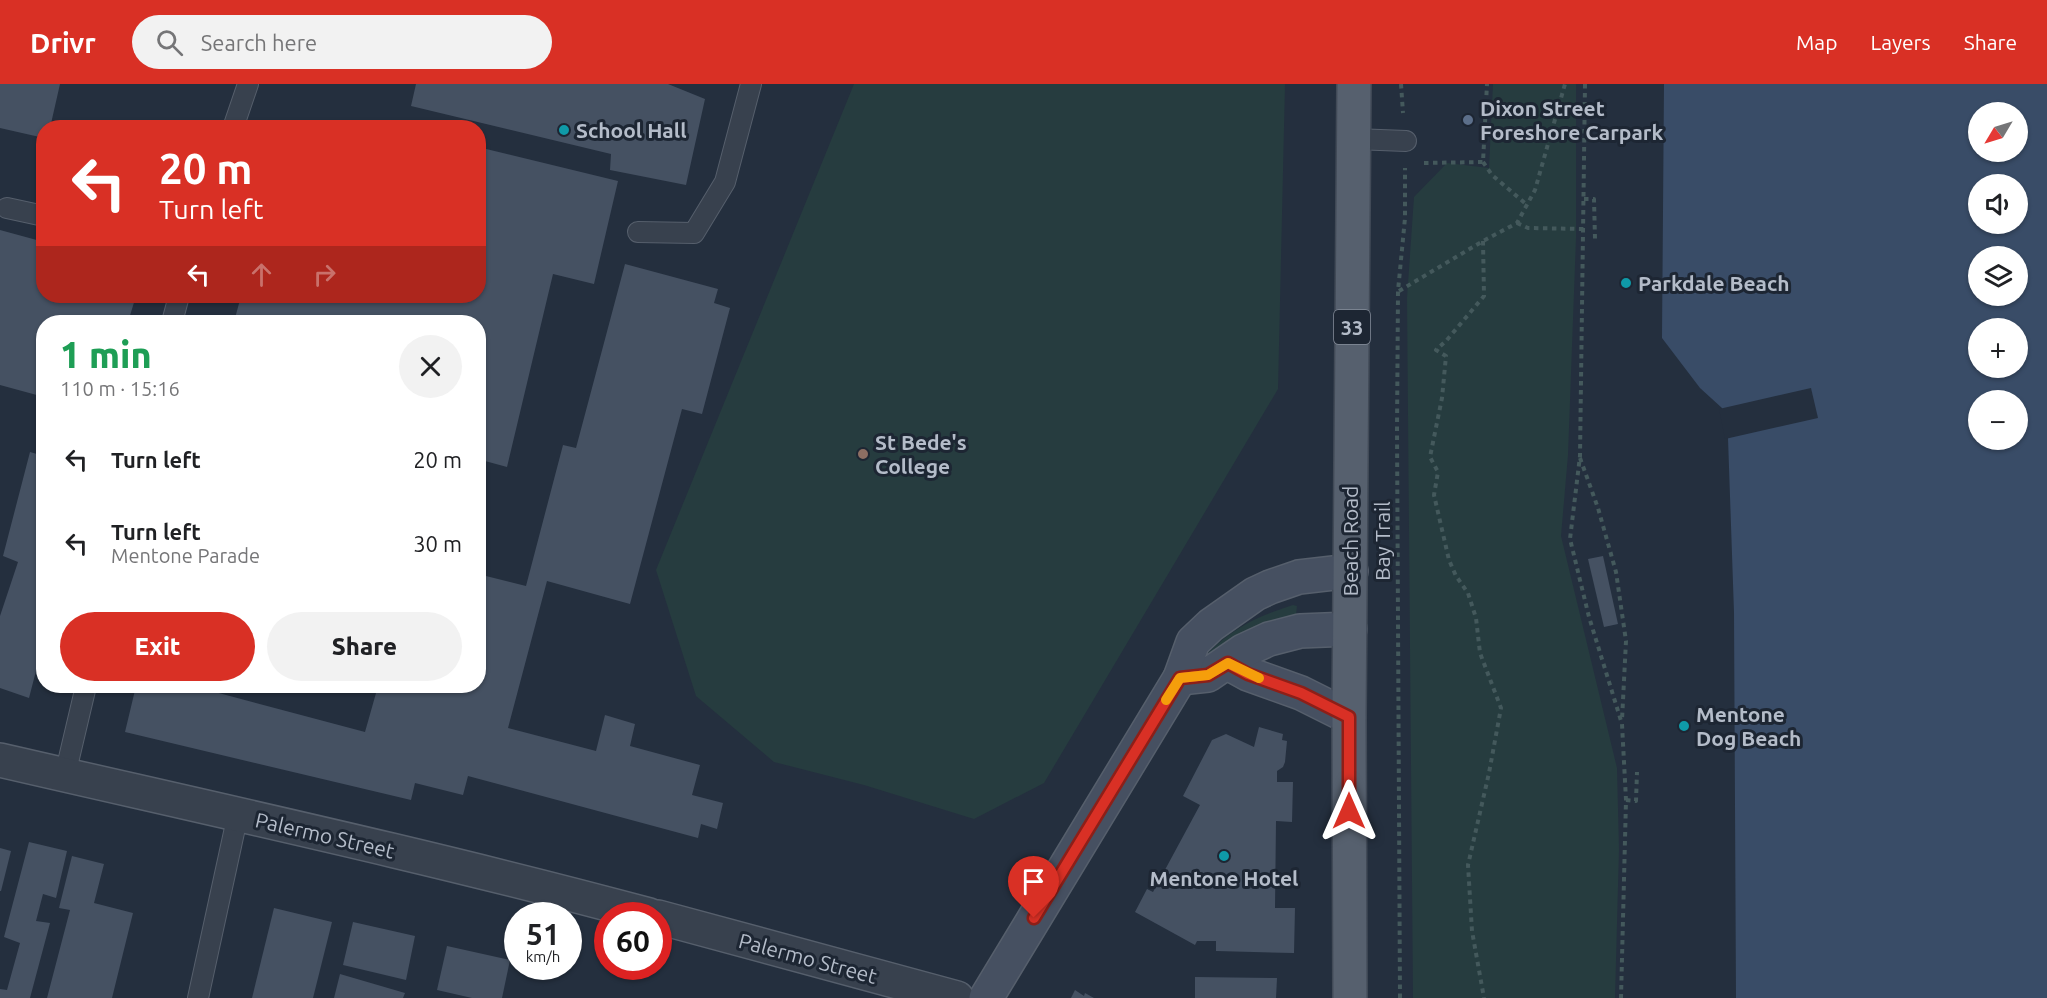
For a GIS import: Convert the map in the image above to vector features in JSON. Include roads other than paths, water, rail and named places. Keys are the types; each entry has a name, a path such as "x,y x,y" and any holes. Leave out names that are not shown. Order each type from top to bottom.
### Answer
{"main road":[{"name":"Beach Road","path":"1350,998 1349,717 1354,84"}],"street":[{"path":"986,998 1180,678 1193,642 1211,625 1248,599 1270,587 1299,577 1351,571"},
{"path":"1180,678 1208,675 1243,651 1269,639 1300,631 1350,628"},
{"path":"1228,663 1248,674 1301,693 1349,717"},
{"name":"Palermo Street","path":"0,760 238,814 601,902"},
{"name":"Palermo Street","path":"672,921 957,998"}],"lane":[{"path":"236,120 248,84"},
{"path":"638,232 694,233 725,182 751,84"},
{"path":"1354,139 1406,141"},
{"path":"7,208 36,214"},
{"path":"65,775 84,693"},
{"path":"198,998 238,814"}],"water":[{"path":"1664,84 2047,84 2047,998 1736,998 1734,612 1728,438 1722,408 1700,388 1662,338"}],"place":[{"name":"Dixon Street Foreshore Carpark","path":"1468,120"},
{"name":"School Hall","path":"564,130"},
{"name":"Parkdale Beach","path":"1626,283"},
{"name":"St Bede's College","path":"863,454"},
{"name":"Mentone Dog Beach","path":"1684,726"},
{"name":"Mentone Hotel","path":"1224,856"}]}
